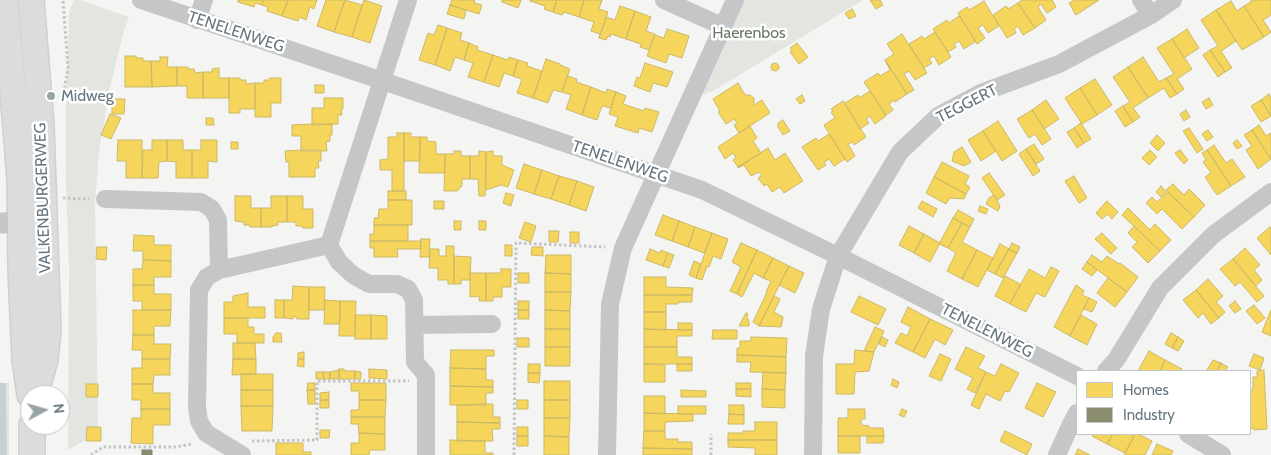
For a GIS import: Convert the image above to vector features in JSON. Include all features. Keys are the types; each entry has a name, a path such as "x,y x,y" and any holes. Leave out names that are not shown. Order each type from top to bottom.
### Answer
{"main road":[{"name":"VALKENBURGERWEG","path":"5,0 22,222 25,360 29,385"},
{"name":"VALKENBURGERWEG","path":"31,0 41,126 22,222 48,329 45,360 38,385"},
{"path":"32,435 32,455"}],"street":[{"name":"TENELENWEG","path":"141,0 702,190 1076,375"},
{"path":"197,20 204,0"},
{"path":"408,0 329,245 339,262 353,275 369,284 397,284 408,289 414,300 415,362 426,375 426,455"},
{"path":"664,0 724,27"},
{"path":"607,455 610,304 623,248 735,0"},
{"name":"TEGGERT","path":"813,455 814,356 821,309 838,256 900,152 938,116 981,93 1059,64 1146,7 1173,0"},
{"path":"1107,370 1116,360 1160,288 1213,235 1271,192"},
{"path":"105,199 202,202 212,209 218,220 219,270"},
{"path":"242,455 212,437 199,421 197,407 199,290 207,278 219,270 329,245"},
{"path":"414,325 492,324"},
{"path":"1057,455 1076,415"},
{"path":"1190,435 1222,455"}],"path":[{"name":"VALKENBURGERWEG","path":"62,105 68,68 63,0"},
{"path":"68,198 83,198"},
{"path":"514,455 516,243 623,248"},
{"path":"91,455 103,447 175,448 191,445 212,437 317,440 317,381 426,381"},
{"path":"710,455 711,434"}],"green space":[{"path":"74,0 80,0 129,17 109,92 99,152 95,203 98,433 68,450 68,435 70,435 70,385 68,385 69,267 66,103 69,12"},
{"name":"Haerenbos","path":"728,0 863,0 713,91 685,100"},
{"path":"6,383 9,383 9,455 7,455"}],"shaded area":[{"path":"0,383 6,383 7,455 0,455"}],"building: Homes":[{"path":"238,0 263,0 262,5 255,3 254,7 238,2"},
{"path":"263,0 288,0 282,16 267,11 268,7 262,5"},
{"path":"288,0 317,0 314,9 310,7 306,20 299,17 298,21 282,16"},
{"path":"326,0 345,0 334,32 317,26"},
{"path":"345,0 362,5 352,37 334,32"},
{"path":"364,0 382,6 370,43 352,37"},
{"path":"452,0 475,0 474,3 482,5 479,14 450,5"},
{"path":"502,0 521,0 518,8 502,2"},
{"path":"530,0 557,0 553,12 544,9 545,6"},
{"path":"557,0 584,0 579,17 564,12 562,15 553,12"},
{"path":"584,0 602,0 599,9 608,12 599,38 600,34 591,31 594,22 579,17"},
{"path":"870,0 880,0 883,5 876,9"},
{"path":"1022,0 1052,0 1056,7 1047,13 1041,4 1038,7 1046,20 1035,28 1018,3"},
{"path":"1075,0 1099,0 1076,15 1069,3"},
{"path":"1251,0 1271,0 1271,15 1263,20 1271,32 1264,37 1244,6"},
{"path":"984,1 999,26 988,33 983,25 978,28 985,38 977,44 958,13 967,7 969,10"},
{"path":"1231,1 1237,11 1244,6 1264,37 1242,50 1216,10"},
{"path":"1018,3 1035,28 1023,35 1018,26 1014,29 1016,33 1007,38 993,15 1006,6 1008,9"},
{"path":"450,5 466,10 464,19 447,14"},
{"path":"620,6 635,11 626,39 611,34 606,40 599,38 606,17 615,20"},
{"path":"852,9 856,16 849,19 845,13"},
{"path":"1216,10 1236,41 1221,51 1232,68 1225,72 1210,50 1218,46 1201,20"},
{"path":"635,11 651,17 646,31 655,34 649,50 640,47 641,44 626,39"},
{"path":"959,16 976,41 964,49 959,41 954,44 956,47 948,52 933,29 947,20 949,23"},
{"path":"438,25 447,28 435,65 419,60 428,33 434,35"},
{"path":"447,28 462,33 460,40 469,43 464,60 455,57 450,71 435,65"},
{"path":"667,29 689,36 682,58 669,54 666,63 647,56 655,35 664,38"},
{"path":"1187,29 1199,48 1184,58 1172,39"},
{"path":"935,32 951,57 939,65 934,56 929,59 932,63 924,68 909,44 922,36 924,39"},
{"path":"902,34 927,73 915,80 909,71 904,74 914,90 907,94 885,60 894,54 887,44"},
{"path":"1172,39 1192,69 1177,79 1184,89 1177,94 1166,78 1174,74 1157,48"},
{"path":"469,43 478,47 477,50 493,55 484,82 468,77 473,63 464,60"},
{"path":"797,43 808,57 799,64 790,52 792,50 790,48"},
{"path":"1210,50 1225,72 1218,77 1203,55"},
{"path":"493,55 508,60 509,57 518,60 513,76 504,73 499,87 484,82"},
{"path":"125,56 136,56 136,58 143,58 143,61 151,61 152,87 125,87"},
{"path":"160,57 168,57 167,67 177,67 177,86 152,87 151,61 160,61"},
{"path":"1143,57 1159,82 1166,78 1177,94 1170,98 1164,88 1148,98 1128,67"},
{"path":"546,59 570,69 562,92 553,90 548,103 533,98"},
{"path":"518,60 528,63 527,66 542,71 533,98 517,93 522,79 513,76"},
{"path":"885,60 907,94 889,104 893,110 886,115 864,82 878,73 880,76 890,70"},
{"path":"645,63 673,72 667,87 653,83 650,92 634,86 637,77 640,78"},
{"path":"775,63 779,67 775,71 771,67"},
{"path":"177,67 194,69 195,73 203,72 203,98 187,98 187,86 177,86"},
{"path":"1128,67 1148,98 1133,108 1140,117 1133,122 1123,106 1130,102 1113,77"},
{"path":"219,68 219,78 229,78 229,98 203,98 203,72 212,72 212,69"},
{"path":"567,76 577,79 576,82 591,87 582,115 566,109 571,95 562,92"},
{"path":"229,78 246,80 246,84 255,83 255,109 240,109 240,113 229,113"},
{"path":"270,78 281,78 281,103 271,103 271,117 255,117 255,83 264,83 264,80 270,80"},
{"path":"1095,79 1112,105 1097,115 1080,88"},
{"path":"738,83 745,95 750,95 754,98 754,105 762,100 770,113 739,133 734,125 737,123 734,119 726,124 718,112 720,111 713,99"},
{"path":"315,85 324,85 324,93 315,93"},
{"path":"591,87 606,93 607,89 616,92 611,108 602,106 597,120 582,115"},
{"path":"1080,88 1097,115 1082,124 1065,98"},
{"path":"870,91 886,116 875,124 870,116 866,119 869,123 860,129 845,103 858,95 859,98"},
{"path":"616,92 626,96 623,104 644,111 645,108 659,112 652,132 639,128 638,133 615,126 618,117 609,114"},
{"path":"1269,94 1271,98 1271,116 1261,100"},
{"path":"802,95 805,101 800,104 796,99"},
{"path":"324,98 343,98 342,115 338,115 338,124 312,125 312,108 324,108"},
{"path":"1209,98 1213,105 1206,109 1202,102"},
{"path":"112,99 125,99 124,114 112,114"},
{"path":"1046,100 1059,119 1044,129 1032,110"},
{"path":"1261,100 1271,116 1261,122 1251,106"},
{"path":"843,101 866,137 854,145 852,142 848,144 855,156 847,162 824,125 835,118 831,109"},
{"path":"1123,106 1133,122 1125,127 1115,111"},
{"path":"1032,110 1051,139 1042,145 1035,134 1029,138 1017,119"},
{"path":"1186,110 1190,117 1184,121 1180,114"},
{"path":"110,114 121,118 111,139 101,135"},
{"path":"206,118 213,118 214,125 206,125"},
{"path":"783,120 790,131 783,135 778,127 778,123"},
{"path":"998,121 1017,151 1002,161 983,131"},
{"path":"1081,123 1091,139 1084,143 1074,128"},
{"path":"332,124 330,141 326,142 327,151 301,151 301,136 292,136 292,125"},
{"path":"1259,125 1266,136 1271,133 1271,159 1252,130"},
{"path":"750,126 757,138 753,141 761,153 738,167 733,160 736,158 733,153 725,159 718,147"},
{"path":"1074,128 1084,143 1077,148 1067,132"},
{"path":"1189,128 1203,149 1197,153 1183,131"},
{"path":"1208,130 1213,137 1207,141 1202,134"},
{"path":"1252,130 1271,159 1258,169 1246,150 1252,146 1244,135"},
{"path":"983,131 996,151 981,161 968,140"},
{"path":"397,133 404,133 404,191 392,191 392,170 380,170 380,160 388,159 388,137 397,137"},
{"path":"404,133 411,133 411,137 420,137 420,161 404,161"},
{"path":"829,134 845,159 834,166 829,159 824,162 826,165 818,170 802,147 816,138 818,141"},
{"path":"1157,135 1165,143 1158,151 1150,143"},
{"path":"420,137 427,137 427,141 436,142 436,154 445,154 445,173 419,173"},
{"path":"118,140 142,140 142,178 126,178 126,161 117,161"},
{"path":"152,140 167,140 167,161 159,162 158,178 142,178 143,150 152,150"},
{"path":"167,140 183,140 183,150 192,150 192,178 176,178 176,162 167,161"},
{"path":"201,140 217,140 217,162 208,161 208,178 192,178 192,150 201,150"},
{"path":"1237,140 1242,146 1237,149 1233,143"},
{"path":"231,142 238,142 238,149 231,149"},
{"path":"1034,144 1044,159 1036,164 1026,149"},
{"path":"1214,145 1226,163 1232,159 1245,177 1231,186 1207,150"},
{"path":"962,147 971,162 964,166 952,161 954,152"},
{"path":"768,148 775,160 785,153 803,181 784,193 780,187 772,192 767,184 764,186 758,178 762,176 759,172 751,176 744,165 738,168"},
{"path":"1026,149 1040,171 1033,176 1019,154"},
{"path":"321,150 321,161 318,161 319,168 315,168 315,177 289,177 289,162 286,162 285,151"},
{"path":"1150,150 1157,157 1149,165 1142,158"},
{"path":"1180,150 1188,160 1184,164 1175,153"},
{"path":"1207,150 1231,186 1217,195 1205,177 1211,173 1203,162 1206,160 1202,153"},
{"path":"454,151 461,151 461,156 470,156 470,179 462,179 462,186 457,191 444,191 445,154 454,154"},
{"path":"479,151 486,152 485,196 479,196 478,179 470,179 470,156 479,156"},
{"path":"493,151 493,156 502,156 502,165 514,170 508,187 501,185 486,190 486,152"},
{"path":"942,162 969,176 965,184 970,187 966,194 934,177"},
{"path":"524,164 542,170 534,194 516,188"},
{"path":"542,170 559,176 551,199 534,194"},
{"path":"989,173 1005,195 997,200 982,178"},
{"path":"559,176 577,181 569,205 551,199"},
{"path":"1074,176 1087,198 1079,203 1065,181"},
{"path":"934,177 966,194 964,199 950,198 946,204 926,193"},
{"path":"577,181 594,187 586,211 569,205"},
{"path":"1173,184 1184,195 1189,189 1205,205 1194,217 1166,190"},
{"path":"1161,186 1166,192 1161,197 1156,192"},
{"path":"388,191 406,191 406,200 388,200"},
{"path":"1168,192 1194,217 1182,229 1162,209 1157,214 1146,203 1152,197 1157,202"},
{"path":"506,193 514,195 511,206 503,203"},
{"path":"994,195 1000,206 998,211 986,204 989,198"},
{"path":"235,196 251,196 251,208 261,208 261,227 250,227 250,225 244,225 244,222 235,221"},
{"path":"271,196 287,196 287,222 278,222 278,225 272,227 261,227 261,208 271,208"},
{"path":"287,196 303,196 303,209 313,209 313,228 303,228 302,226 296,226 296,222 287,222"},
{"path":"388,200 412,200 412,225 374,225 374,218 378,218 379,209 388,209"},
{"path":"434,201 444,201 444,209 434,209"},
{"path":"922,201 937,209 933,217 918,208"},
{"path":"1107,201 1118,212 1112,219 1108,214 1102,219 1096,213"},
{"path":"980,206 988,209 986,214 978,211"},
{"path":"1128,208 1150,230 1155,224 1171,240 1160,251 1122,215"},
{"path":"958,210 974,219 970,227 953,218"},
{"path":"663,215 679,221 672,241 655,235"},
{"path":"953,218 962,223 948,248 939,244"},
{"path":"454,221 461,221 461,230 454,230"},
{"path":"479,221 486,221 486,230 479,230"},
{"path":"679,221 695,227 688,247 672,241"},
{"path":"525,222 536,226 531,242 519,238"},
{"path":"962,223 970,227 962,242 977,250 962,279 947,271 956,253 948,248"},
{"path":"374,225 408,225 408,241 370,241 370,234 374,234"},
{"path":"909,226 924,234 914,253 899,245"},
{"path":"1134,226 1160,251 1148,263 1132,247 1137,242 1128,233"},
{"path":"695,227 712,233 704,253 688,247"},
{"path":"1270,227 1271,229 1271,255 1257,238"},
{"path":"549,231 559,231 558,242 549,242"},
{"path":"570,232 579,232 579,243 570,243"},
{"path":"712,233 728,239 721,259 713,256 702,280 696,278"},
{"path":"1102,233 1117,248 1111,254 1095,239"},
{"path":"924,234 940,243 930,262 914,253"},
{"path":"134,235 154,236 154,245 171,245 171,261 143,260 143,251 133,251"},
{"path":"421,239 430,239 429,257 420,257"},
{"path":"370,241 421,241 420,249 397,249 398,257 374,257 374,248 370,248"},
{"path":"741,243 757,250 737,294 730,291 741,267 732,262"},
{"path":"1012,243 1020,247 1017,253 1009,249"},
{"path":"1000,244 1009,249 995,274 987,270"},
{"path":"505,245 512,245 512,256 505,256"},
{"path":"446,246 454,246 454,284 448,284 448,280 438,280 438,268 429,268 430,249 439,249 439,256 446,256"},
{"path":"97,247 107,247 106,260 96,259"},
{"path":"532,247 543,247 543,256 531,255"},
{"path":"1245,248 1260,265 1254,270 1262,280 1256,286 1233,259"},
{"path":"650,249 660,253 661,250 668,253 663,266 646,260"},
{"path":"1009,249 1017,253 1003,278 995,274"},
{"path":"757,250 773,258 763,278 754,273 742,297 737,294"},
{"path":"977,250 993,258 978,287 962,279"},
{"path":"668,253 674,255 669,268 663,266"},
{"path":"546,255 571,255 571,274 545,273"},
{"path":"1092,255 1102,262 1107,256 1138,277 1127,292 1087,262"},
{"path":"454,256 471,257 470,280 461,280 461,284 454,284"},
{"path":"773,258 789,266 759,326 753,322 771,281 763,278"},
{"path":"1233,259 1264,296 1257,302 1240,282 1235,286 1220,269"},
{"path":"143,260 171,261 171,277 154,277 154,285 133,285 133,269 142,269"},
{"path":"694,261 701,264 696,278 689,275"},
{"path":"1087,262 1097,270 1092,276 1082,269"},
{"path":"789,266 804,273 795,293 779,285"},
{"path":"1051,267 1059,271 1045,297 1036,293 1026,312 1010,304 1029,269 1045,278"},
{"path":"501,269 511,269 511,287 502,287 502,297 493,297 493,301 486,301 486,273 501,273"},
{"path":"470,273 486,273 486,301 479,301 479,296 470,297"},
{"path":"518,273 529,273 529,283 518,283"},
{"path":"545,273 571,274 571,292 545,292"},
{"path":"1005,276 1020,284 1010,304 995,296"},
{"path":"644,277 666,277 666,287 693,288 692,295 644,295"},
{"path":"1108,278 1127,292 1115,307 1097,293"},
{"path":"1208,279 1223,296 1216,302 1225,312 1219,318 1196,290"},
{"path":"133,285 154,285 154,294 171,294 171,310 142,310 142,301 133,301"},
{"path":"1076,285 1084,291 1082,295 1089,298 1070,336 1054,327"},
{"path":"293,286 309,287 309,319 297,319 293,316 293,319 284,318 284,300 292,300"},
{"path":"309,287 325,287 324,310 309,310"},
{"path":"1196,290 1219,318 1211,324 1203,313 1198,318 1183,300"},
{"path":"545,292 571,292 570,311 545,310"},
{"path":"248,293 248,307 265,307 265,318 224,318 224,302 233,302 233,296"},
{"path":"644,295 692,295 692,302 666,304 666,312 644,312"},
{"path":"774,296 780,299 774,312 783,317 781,327 759,326"},
{"path":"859,296 886,309 878,325 851,312"},
{"path":"1089,298 1097,302 1092,312 1084,309"},
{"path":"275,300 284,300 284,318 275,318"},
{"path":"325,300 340,301 340,324 324,324"},
{"path":"340,301 356,301 355,336 339,336"},
{"path":"518,301 529,301 529,310 518,310"},
{"path":"1235,301 1241,309 1235,313 1229,306"},
{"path":"1254,305 1265,318 1257,324 1246,311"},
{"path":"908,307 930,319 913,352 895,343 901,333 907,336 911,327 901,322"},
{"path":"133,310 171,310 170,326 154,326 154,335 133,335"},
{"path":"518,310 529,310 529,319 518,319"},
{"path":"545,310 570,311 570,329 545,329"},
{"path":"1271,310 1271,336 1262,332"},
{"path":"644,312 666,312 666,330 644,329"},
{"path":"746,313 748,314 749,326 739,326"},
{"path":"355,315 371,315 371,339 355,339"},
{"path":"371,315 387,316 387,339 371,339"},
{"path":"1081,315 1097,324 1087,345 1070,336"},
{"path":"224,318 248,318 248,327 254,327 254,334 264,334 264,343 237,343 237,334 224,334"},
{"path":"930,319 953,330 945,345 935,339 925,358 913,352"},
{"path":"678,323 692,323 692,330 678,330"},
{"path":"875,327 884,331 874,352 864,351"},
{"path":"545,329 570,329 570,347 545,347"},
{"path":"644,329 692,330 692,336 677,336 677,347 644,347"},
{"path":"713,330 737,330 737,339 712,339"},
{"path":"276,333 281,333 282,342 273,342 273,337"},
{"path":"1171,333 1178,337 1172,348 1165,344"},
{"path":"133,335 154,335 154,344 171,344 170,359 142,359 142,350 132,350"},
{"path":"751,337 787,338 786,357 737,355 740,341 751,341"},
{"path":"882,337 888,340 885,347 879,344"},
{"path":"1178,337 1184,341 1178,351 1172,348"},
{"path":"517,338 529,338 529,347 517,347"},
{"path":"233,343 255,343 256,359 233,359"},
{"path":"545,347 570,347 570,366 545,366"},
{"path":"644,347 677,347 677,357 692,357 692,364 644,364"},
{"path":"966,347 985,356 978,368 986,372 975,393 967,389 973,378 955,369"},
{"path":"451,350 494,350 494,356 486,356 486,369 450,368"},
{"path":"855,350 874,352 869,371 855,372 854,394 836,394 836,364 854,364"},
{"path":"1149,351 1165,360 1160,370 1139,370"},
{"path":"304,352 304,359 298,359 298,353"},
{"path":"940,354 951,359 941,381 929,376"},
{"path":"1254,354 1264,358 1260,370 1249,366"},
{"path":"737,355 786,357 786,373 750,372 751,362 737,362"},
{"path":"142,359 170,359 170,375 154,375 153,384 132,384 132,368 142,368"},
{"path":"233,359 256,359 256,374 232,375"},
{"path":"298,359 304,359 304,367 297,366"},
{"path":"1165,360 1182,369 1181,370 1160,370"},
{"path":"1213,360 1221,363 1218,370 1207,370"},
{"path":"1221,363 1228,367 1226,370 1218,370"},
{"path":"528,364 540,364 540,373 528,373"},
{"path":"644,364 665,365 665,382 644,382"},
{"path":"677,364 692,364 692,371 677,371"},
{"path":"1001,364 1019,373 1009,392 1005,391 1000,401 986,394 979,409 971,405 986,372 995,376"},
{"path":"450,368 486,369 486,380 493,380 493,387 450,386"},
{"path":"339,369 355,371 355,379 339,379"},
{"path":"369,369 387,370 387,379 369,378"},
{"path":"339,370 339,379 330,379 330,372"},
{"path":"1264,370 1267,429 1254,430 1254,428 1251,429 1251,390 1253,390 1253,377 1257,377 1257,371"},
{"path":"355,371 361,372 361,379 355,379"},
{"path":"316,372 323,372 324,379 316,379"},
{"path":"323,372 330,372 330,379 324,379"},
{"path":"763,372 786,373 785,390 762,389"},
{"path":"528,373 540,373 539,383 528,382"},
{"path":"241,374 273,374 273,390 241,390"},
{"path":"893,379 899,382 897,388 891,385"},
{"path":"544,381 570,381 570,400 544,400"},
{"path":"308,383 315,383 315,390 307,390"},
{"path":"351,383 386,383 386,400 359,400 359,391 351,391"},
{"path":"736,383 751,383 751,389 736,389"},
{"path":"1037,383 1056,392 1043,417 1025,408"},
{"path":"86,384 98,384 98,397 86,397"},
{"path":"132,384 153,384 153,393 170,393 170,409 141,409 141,400 132,400"},
{"path":"450,386 493,387 493,393 486,393 486,405 450,405"},
{"path":"736,389 751,389 751,397 736,396"},
{"path":"762,389 785,390 785,408 762,407"},
{"path":"241,390 273,390 273,406 241,406"},
{"path":"307,390 315,390 315,404 308,404"},
{"path":"681,390 706,391 706,397 681,397"},
{"path":"329,392 329,400 320,400 320,393"},
{"path":"644,396 665,396 665,414 644,413"},
{"path":"320,400 329,400 329,408 320,408"},
{"path":"359,400 386,400 385,417 351,417 351,410 359,410"},
{"path":"517,400 528,400 528,409 517,409"},
{"path":"544,400 570,400 570,418 544,418"},
{"path":"493,404 493,417 500,417 500,423 457,422 457,405"},
{"path":"729,405 744,405 744,415 729,414"},
{"path":"241,406 273,406 272,431 242,431"},
{"path":"678,406 706,406 706,414 678,414"},
{"path":"141,409 170,409 170,425 153,425 153,444 131,443 132,418 141,418"},
{"path":"848,409 865,409 865,419 861,419 861,425 869,426 869,428 883,428 884,436 838,436 838,418 848,418"},
{"path":"902,409 907,411 904,417 899,415"},
{"path":"644,413 693,414 693,421 665,422 665,431 644,431"},
{"path":"729,414 744,415 744,424 728,424"},
{"path":"351,417 385,417 385,434 359,433 358,424 351,424"},
{"path":"544,418 570,418 569,437 544,436"},
{"path":"457,422 500,423 500,429 492,429 493,441 457,441"},
{"path":"755,422 777,422 777,440 728,440 728,433 755,431"},
{"path":"87,427 101,427 101,441 86,441"},
{"path":"517,427 528,427 528,436 517,436"},
{"path":"320,430 330,430 329,438 320,438"},
{"path":"644,431 665,431 665,439 678,439 678,442 692,442 692,449 643,448"},
{"path":"1005,431 1032,444 1027,455 1000,441"},
{"path":"359,433 385,434 385,450 370,450 369,455 351,455 351,443 359,443"},
{"path":"1093,435 1112,435 1107,444"},
{"path":"1112,435 1134,435 1125,453 1107,444"},
{"path":"1134,435 1140,435 1152,441 1145,455 1124,455"},
{"path":"517,436 528,436 528,446 517,446"},
{"path":"544,436 569,437 569,455 544,455"},
{"path":"838,436 860,436 860,453 838,453"},
{"path":"867,436 884,436 883,443 867,443"},
{"path":"450,440 485,441 485,453 493,453 493,455 450,455"},
{"path":"728,440 777,440 777,455 755,455 755,448 728,447"},
{"path":"276,443 303,443 303,452 311,452 311,455 276,455"},
{"path":"1157,444 1173,451 1171,455 1152,455"},
{"path":"643,448 692,449 692,455 643,455"},
{"path":"1078,449 1090,455 1075,455"}],"building: Industry":[{"path":"142,450 152,450 152,455 142,455"}],"place":[{"name":"Midweg","path":"51,96"}]}
